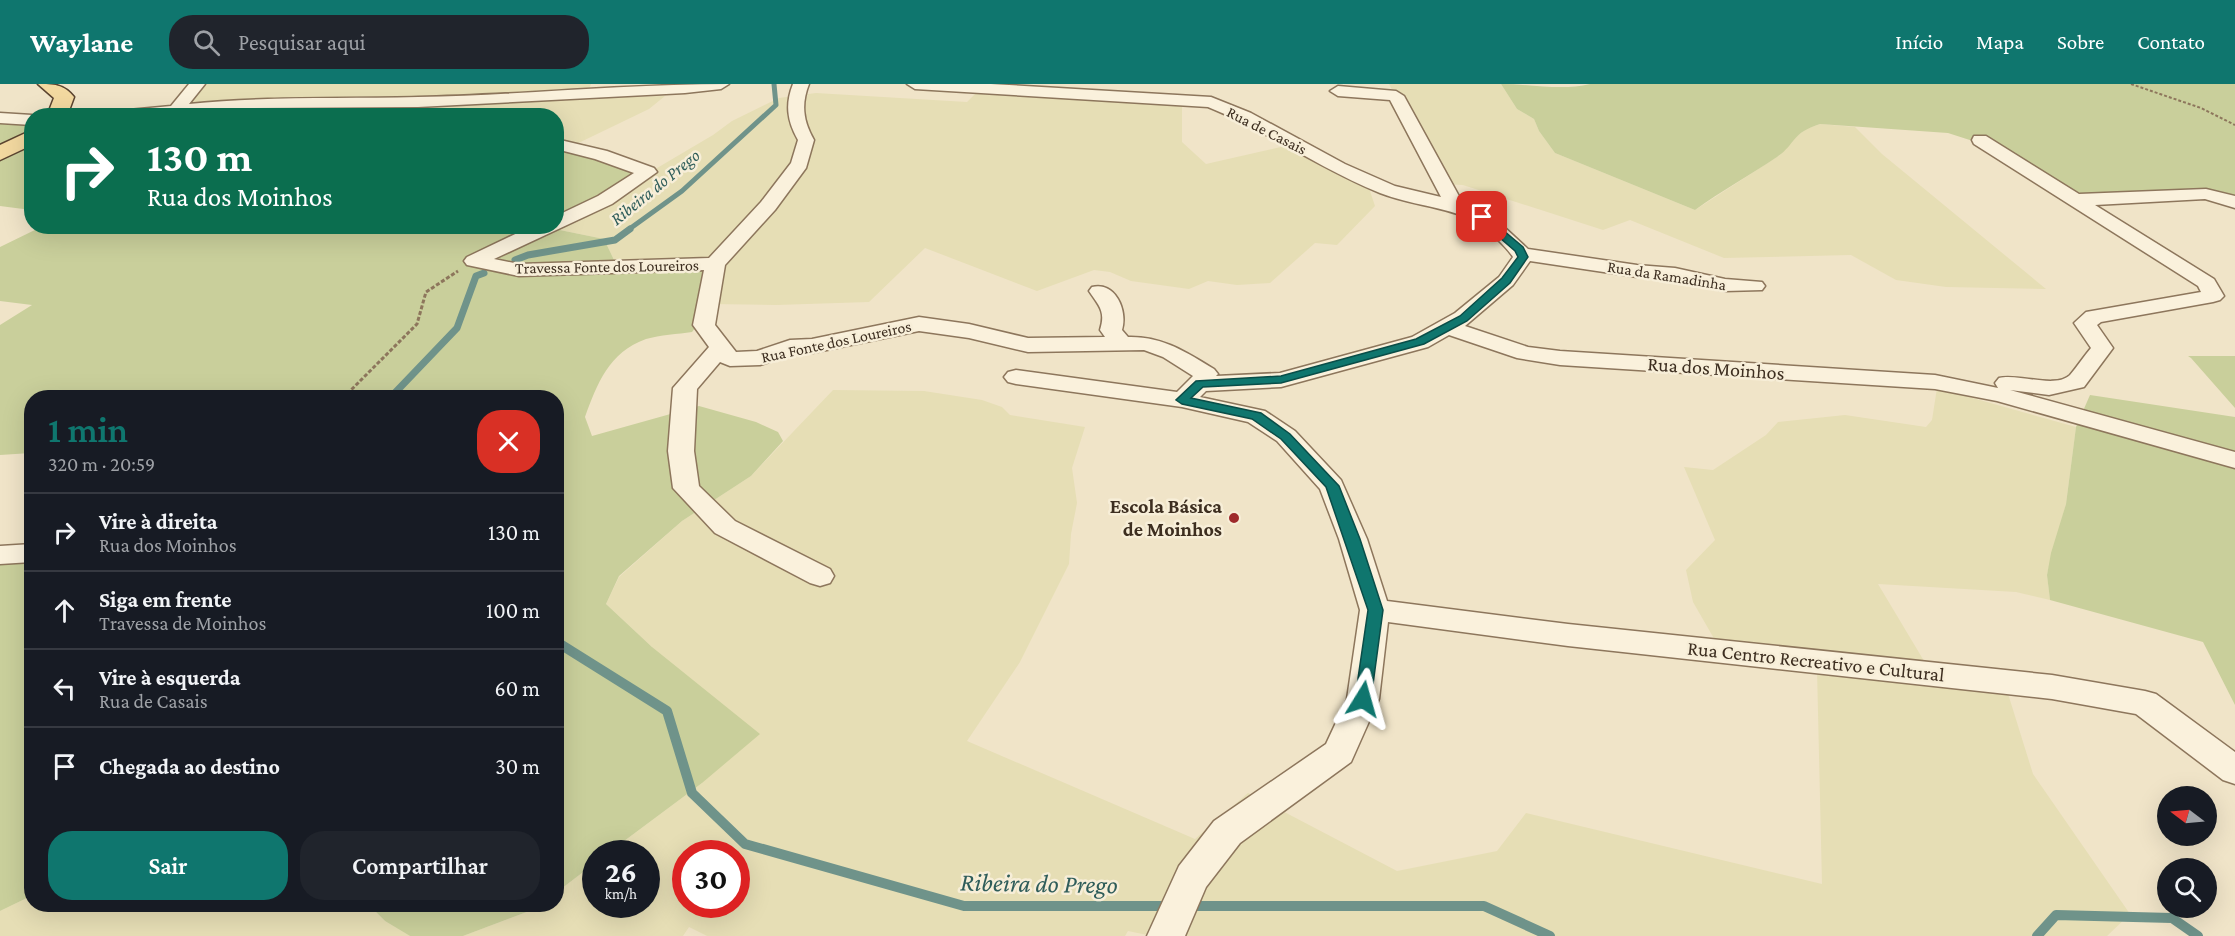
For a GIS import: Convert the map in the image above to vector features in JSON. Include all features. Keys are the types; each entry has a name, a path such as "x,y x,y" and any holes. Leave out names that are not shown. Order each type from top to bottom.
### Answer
{"main road":[{"path":"47,84 64,97 60,108"},
{"path":"0,154 24,140"}],"street":[{"path":"179,108 197,84"},
{"path":"207,108 298,102 417,102 685,88 721,84"},
{"path":"715,264 768,206 800,164 806,140 796,125 795,105 801,84"},
{"name":"Rua de Casais","path":"915,84 1211,102 1245,116 1339,168 1389,190 1445,203 1482,217 1519,249 1522,255"},
{"path":"1194,101 1204,89 1202,84"},
{"path":"1338,90 1396,96 1451,198 1445,203"},
{"path":"417,102 431,108"},
{"path":"0,118 24,120"},
{"path":"1935,382 1960,378 2049,388 2076,382 2102,348 2085,323 2094,318 2213,296 2207,283 1980,140"},
{"path":"564,146 601,155 648,172 605,200 564,219"},
{"path":"2078,200 2206,194 2235,202"},
{"name":"Travessa Fonte dos Loureiros","path":"474,261 532,234"},
{"path":"1016,377 1191,392 1281,380 1420,342 1463,318 1506,280 1523,257 1522,255"},
{"name":"Rua da Ramadinha","path":"1522,255 1675,274 1725,285 1755,286"},
{"name":"Travessa Fonte dos Loureiros","path":"474,261 519,270 715,264"},
{"name":"Rua Fonte dos Loureiros","path":"715,264 704,325 730,359 760,358 790,347 812,346 919,324 969,331 1028,345 1146,343 1171,352 1206,374 1191,392"},
{"path":"1099,291 1113,305 1116,318 1112,330 1121,343"},
{"name":"Rua dos Moinhos","path":"1447,327 1525,353 1560,358 1935,382 2000,395 2235,460"},
{"path":"1171,352 1200,344"},
{"path":"721,347 685,388 681,451 686,488 725,527 820,576"},
{"path":"1166,936 1192,877 1227,832 1339,753 1363,699 1375,610 1353,539 1332,486 1286,436 1256,416 1191,392"},
{"path":"0,555 24,554"},
{"name":"Rua Centro Recreativo e Cultural","path":"1375,610 1579,636 2052,687 2145,703 2235,770"}],"path":[{"path":"2131,84 2201,108 2235,125"},
{"path":"351,390 417,324 426,292 474,261"}],"shaded area":[{"path":"199,84 591,84 586,98 665,96 649,109 566,149 564,148 564,108 175,108"},
{"path":"1389,84 1501,84 1517,109 1534,119 1539,131 1555,153 1695,210 1780,155 1794,138 1806,129 1820,124 1855,127 1882,154 2046,289 1946,287 1896,280 1851,255 1724,258 1630,220 1603,230 1463,185 1441,184"},
{"path":"979,90 1182,104 1182,142 1206,164 1285,146 1368,185 1375,206 1337,245 1315,243 1270,283 1237,285 1208,281 1189,289 1131,281 1110,272 1094,270 1037,291 925,248 869,302 776,305 709,304 629,264 614,260 604,239 564,231 564,211 608,197 713,135 732,121 779,98 816,93 967,102"},
{"path":"1937,388 2076,427 2066,504 2047,574 2050,600 2016,592 1878,584 1933,676 2005,684 2033,774 2130,914 2107,936 1152,936 1128,931 1125,936 707,936 689,927 683,936 463,936 527,912 564,912 564,887 582,873 582,918 660,918 660,840 625,840 702,783 652,647 606,604 619,577 682,521 751,476 833,390 924,391 982,400 1002,407 1010,415 1085,427 1072,468 1077,503 1071,534 1069,564 1020,662 967,741 1195,839 1248,793 1397,871 1497,851 1526,813 1822,884 1817,669 1716,642 1693,602 1686,570 1715,540 1684,467 1713,470 1766,435 1778,422 1845,415 1926,427 1932,420"},
{"path":"24,899 24,912 376,912 385,921 410,936 0,936 0,911"}],"green space":[{"path":"1501,84 1557,87 1590,84 2235,84 2235,205 2195,189 2095,197 2063,188 1976,142 1948,133 1820,124 1804,131 1777,157 1695,210 1555,153 1539,131 1534,119 1517,109"},
{"path":"277,102 398,108 215,108"},
{"path":"0,121 24,124 24,209 0,206"},
{"path":"564,148 653,171 608,197 564,211"},
{"path":"564,231 604,239 614,260 629,264 703,269 713,278 702,319 692,332 646,339 633,345 614,361 600,381 585,417 592,436 699,406 756,422 778,432 783,441 751,476 682,521 619,576 606,604 652,647 760,734 702,783 625,840 582,840 582,873 564,887 564,390 24,390 24,453 0,455 0,325 32,305 0,301 0,247 27,234 564,234"},
{"path":"2188,356 2235,356 2235,408 2191,358"},
{"path":"2090,395 2235,417 2235,705 2203,642 2050,600 2047,575 2051,553 2066,504 2076,427"},
{"path":"24,562 24,899 0,911 0,565"},
{"path":"376,912 527,912 463,936 410,936 385,921"}],"waterway":[{"name":"Ribeira do Prego","path":"628,230 682,191 776,105 774,84"},
{"name":"Ribeira do Prego","path":"515,260 528,255 615,240 630,229"},
{"name":"Ribeira do Prego","path":"398,390 457,328 476,276 484,273"},
{"name":"Ribeira do Prego","path":"564,647 667,711 692,793 745,844 964,906 1172,906"},
{"name":"Ribeira do Prego","path":"1188,906 1484,906 1550,936"},
{"name":"Ribeira do Prego","path":"2037,936 2056,915 2172,918 2198,936"}],"place":[{"name":"Escola Básica de Moinhos","path":"1234,518"}],"route":[{"path":"1363,699 1375,610 1353,539 1332,486 1286,436 1256,416 1182,400 1200,384 1281,380 1420,342 1463,318 1506,280 1523,257 1519,249 1482,217"}]}
